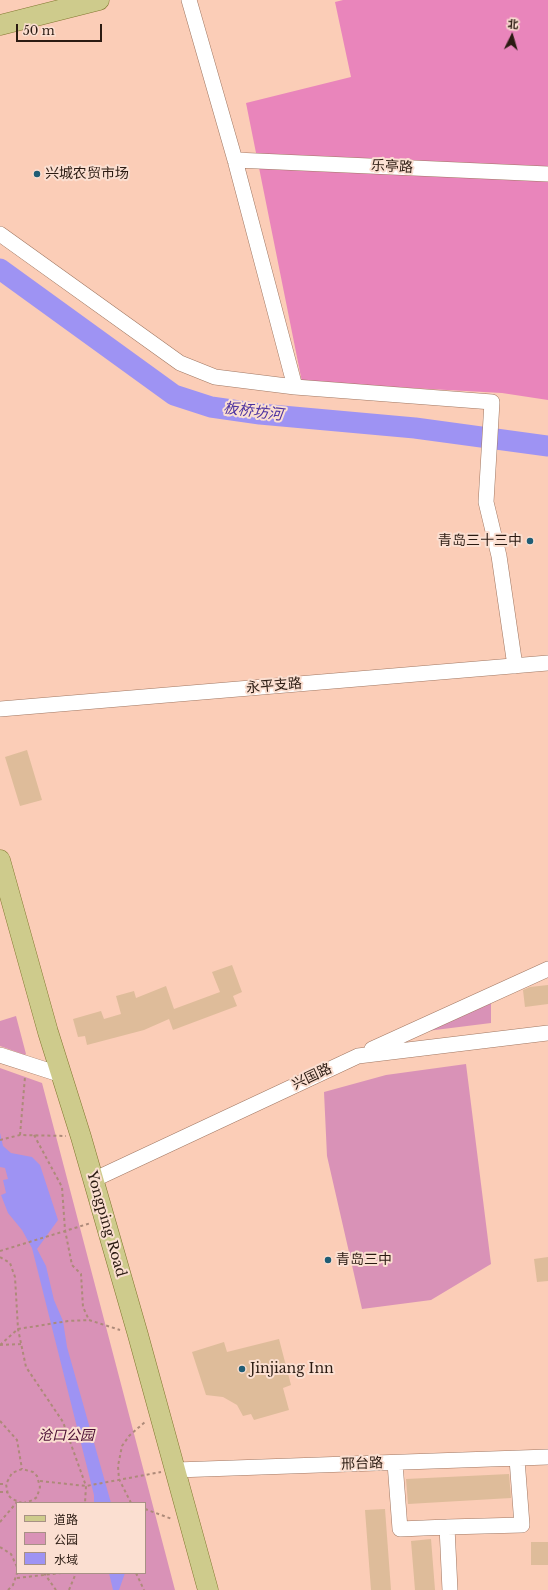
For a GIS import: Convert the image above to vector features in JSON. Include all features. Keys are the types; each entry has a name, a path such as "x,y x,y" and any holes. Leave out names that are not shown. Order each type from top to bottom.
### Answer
{"main road":[{"path":"0,25 59,5 99,0"},
{"name":"Yongping Road","path":"0,860 138,1336 208,1590"}],"street":[{"path":"190,0 235,160 295,387"},
{"name":"乐亭路","path":"235,160 548,174"},
{"path":"0,234 180,363 215,377 295,387 492,402 487,464 486,502 499,556 514,666"},
{"name":"永平支路","path":"0,709 548,663"},
{"path":"358,1056 548,969"},
{"name":"兴国路","path":"93,1180 358,1056 548,1033"},
{"path":"0,1054 62,1075"},
{"name":"邢台路","path":"176,1470 548,1457"},
{"path":"395,1463 400,1529 447,1528 522,1525 517,1459"},
{"path":"447,1528 450,1590"}],"path":[{"path":"20,1135 26,1063"},
{"path":"0,1140 20,1135 81,1137"},
{"path":"34,1135 62,1187 65,1230 72,1265 81,1274 83,1307 89,1320"},
{"path":"0,1251 104,1219"},
{"path":"0,1257 10,1262 15,1277 18,1329 26,1367 63,1422 88,1485 85,1502"},
{"path":"0,1345 18,1329 68,1321 89,1320 138,1336"},
{"path":"0,1345 21,1344"},
{"path":"130,1502 119,1479 118,1466 122,1446 129,1436 158,1411"},
{"path":"0,1421 17,1440 22,1469"},
{"path":"16,1502 7,1492 6,1484 12,1473 22,1469 33,1472 40,1481 37,1496 33,1500 26,1502"},
{"path":"40,1481 88,1485 176,1470"},
{"path":"0,1484 6,1484"},
{"path":"0,1492 7,1492"},
{"path":"0,1522 16,1504"},
{"path":"146,1509 190,1526"},
{"path":"0,1547 11,1554 16,1565"},
{"path":"8,1590 17,1578 17,1574"},
{"path":"17,1578 45,1574 56,1590"},
{"path":"69,1590 76,1574"},
{"path":"136,1574 144,1590"}],"green space":[{"path":"491,1000 491,1023 427,1031"},
{"path":"16,1016 25,1055 0,1046 0,1021"},
{"path":"466,1064 491,1264 431,1300 362,1309 327,1156 324,1092 386,1075"},
{"name":"沧口公园","path":"0,1068 42,1083 175,1590 0,1590"}],"shaded area":[{"path":"343,0 548,0 548,400 502,393 302,382 246,103 351,77 335,2"}],"water":[{"path":"0,1133 3,1146 11,1153 32,1157 40,1165 58,1220 37,1249 46,1266 54,1300 63,1321 67,1347 111,1502 94,1502 94,1495 32,1248 22,1230 8,1213 1,1195 6,1193 3,1180 8,1179 5,1168 0,1167"},
{"path":"109,1574 125,1574 119,1590 113,1590"}],"building":[{"path":"27,750 42,800 20,806 5,757"},
{"path":"232,965 242,992 233,996 237,1006 173,1030 169,1019 144,1030 87,1045 85,1036 78,1037 73,1019 101,1011 104,1019 121,1014 116,996 134,991 136,998 166,986 174,1009 220,992 212,972"},
{"path":"548,985 548,1004 525,1007 523,990 530,987"},
{"path":"548,1257 548,1281 537,1282 534,1259"},
{"name":"Jinjiang Inn","path":"279,1339 291,1385 283,1388 289,1410 254,1420 251,1414 243,1416 237,1405 223,1397 206,1395 192,1352 224,1342 227,1352"},
{"path":"509,1474 511,1498 408,1504 406,1479"},
{"path":"385,1509 391,1590 371,1590 365,1510"},
{"path":"431,1539 435,1590 415,1590 411,1541"},
{"path":"531,1542 548,1542 548,1565 531,1565"}],"waterway":[{"name":"板桥坊河","path":"0,269 174,395 211,407 260,414 415,428 548,446"}],"place":[{"name":"兴城农贸市场","path":"37,174"},
{"name":"青岛三十三中","path":"530,541"},
{"name":"青岛三中","path":"328,1260"},
{"name":"Jinjiang Inn","path":"242,1369"}]}
